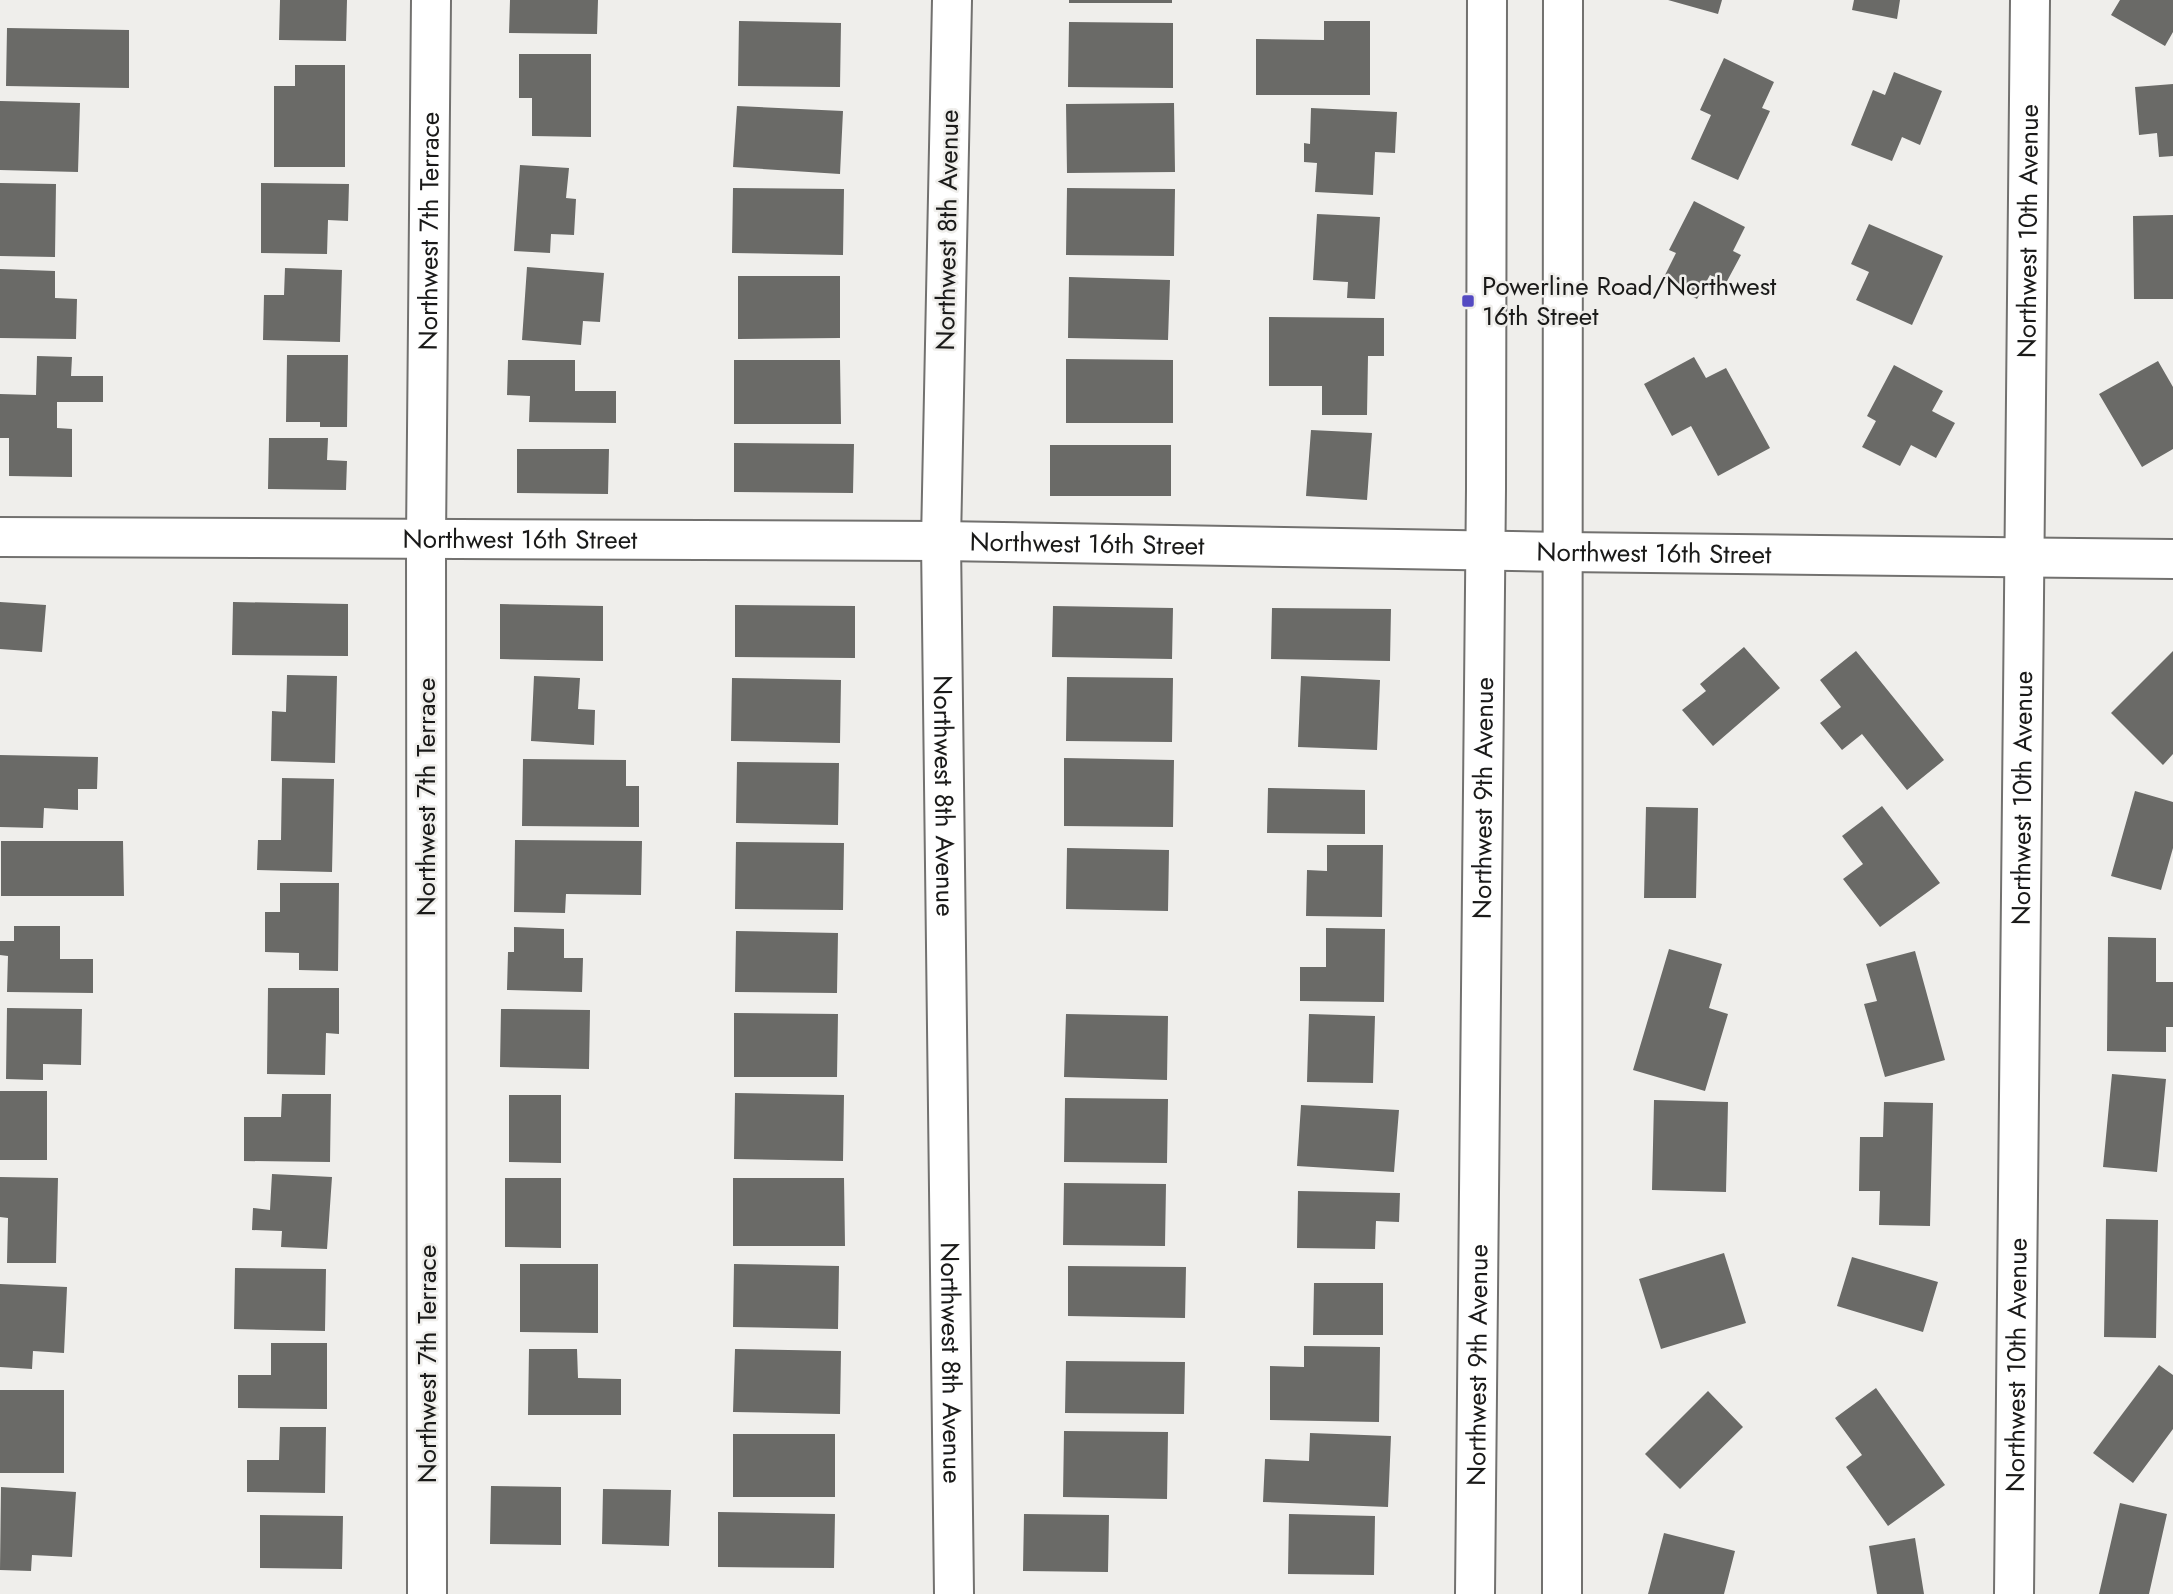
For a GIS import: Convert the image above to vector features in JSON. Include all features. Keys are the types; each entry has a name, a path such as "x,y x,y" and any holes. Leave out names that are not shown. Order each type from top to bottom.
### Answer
{"street":[{"name":"Northwest 7th Terrace","path":"427,1594 426,539 431,0"},
{"name":"Northwest 8th Avenue","path":"952,0 941,541 954,1594"},
{"name":"Northwest 9th Avenue","path":"1475,1594 1486,551 1487,0"},
{"path":"1562,1594 1563,0"},
{"name":"Northwest 10th Avenue","path":"2014,1594 2030,0"},
{"name":"Northwest 16th Street","path":"0,537 941,541 2173,559"}],"building":[{"path":"280,0 347,0 346,41 279,40"},
{"path":"510,0 598,0 597,34 509,33"},
{"path":"1069,0 1172,0 1172,3 1069,3"},
{"path":"1668,0 1722,0 1718,14"},
{"path":"1854,0 1900,0 1897,19 1852,10"},
{"path":"2120,0 2173,0 2173,32 2165,46 2111,15"},
{"path":"739,21 841,23 840,87 738,86"},
{"path":"1324,21 1370,21 1370,95 1256,95 1256,39 1324,40"},
{"path":"1069,22 1173,23 1173,88 1068,87"},
{"path":"7,28 129,30 129,88 6,86"},
{"path":"519,54 591,54 591,137 532,136 532,98 519,98"},
{"path":"1724,58 1774,82 1762,108 1770,111 1738,180 1691,159 1711,115 1700,110"},
{"path":"295,65 345,65 345,167 274,167 274,86 295,86"},
{"path":"1894,72 1942,91 1920,145 1902,137 1892,161 1851,145 1873,90 1885,95"},
{"path":"2173,84 2173,156 2159,157 2157,133 2139,135 2135,87"},
{"path":"0,101 80,103 78,172 0,170"},
{"path":"1174,103 1175,172 1067,173 1066,104"},
{"path":"737,106 843,111 840,174 733,167"},
{"path":"1311,108 1397,112 1395,153 1375,152 1373,195 1315,192 1317,163 1304,162 1304,143 1310,144"},
{"path":"520,165 569,168 566,198 576,199 574,235 551,234 550,253 514,251"},
{"path":"0,183 56,184 55,257 0,256"},
{"path":"261,183 349,184 348,221 328,220 327,254 261,253"},
{"path":"733,188 844,189 843,255 732,253"},
{"path":"1067,188 1175,189 1174,256 1066,255"},
{"path":"1694,201 1745,227 1733,251 1741,255 1726,283 1710,275 1697,299 1662,281 1676,253 1669,250"},
{"path":"1317,214 1380,217 1375,299 1347,298 1348,282 1313,280"},
{"path":"2173,215 2173,299 2134,299 2133,216"},
{"path":"1869,224 1943,256 1912,325 1856,300 1869,272 1851,264"},
{"path":"527,267 604,273 600,322 583,321 581,345 522,340"},
{"path":"285,268 342,270 340,342 263,340 264,295 284,295"},
{"path":"0,269 55,271 55,298 77,299 76,339 0,338"},
{"path":"738,276 840,276 840,338 738,339"},
{"path":"1069,277 1170,280 1168,340 1068,338"},
{"path":"1269,317 1384,318 1384,356 1368,356 1367,415 1322,415 1322,386 1269,386"},
{"path":"287,355 348,355 347,427 320,427 320,422 286,422"},
{"path":"37,356 72,357 71,376 103,376 103,402 57,402 57,428 72,429 72,477 9,476 9,438 0,438 0,394 36,395"},
{"path":"1694,357 1706,378 1726,368 1770,448 1718,476 1691,426 1672,436 1644,384"},
{"path":"1066,359 1173,360 1173,423 1066,423"},
{"path":"508,360 575,360 575,391 616,391 616,423 529,422 530,396 507,395"},
{"path":"734,360 840,360 841,424 734,424"},
{"path":"2158,361 2173,387 2173,449 2142,467 2099,394"},
{"path":"1894,365 1943,391 1932,411 1955,423 1936,458 1911,445 1900,466 1862,447 1876,421 1867,416"},
{"path":"1311,430 1372,433 1367,500 1306,496"},
{"path":"269,438 328,438 327,460 347,461 346,490 268,489"},
{"path":"734,443 854,444 853,493 734,492"},
{"path":"1050,445 1171,445 1171,496 1050,496"},
{"path":"517,449 609,449 608,494 517,493"},
{"path":"0,602 46,605 42,652 0,649"},
{"path":"233,602 348,604 348,656 232,655"},
{"path":"500,604 603,606 603,661 500,659"},
{"path":"735,605 855,606 855,658 735,657"},
{"path":"1053,606 1173,608 1172,659 1052,657"},
{"path":"1272,608 1391,609 1390,661 1271,659"},
{"path":"1744,647 1780,688 1713,746 1682,710 1706,691 1700,684"},
{"path":"1856,651 1944,760 1907,790 1862,734 1842,750 1820,723 1841,707 1820,680"},
{"path":"2173,651 2173,754 2163,765 2111,713"},
{"path":"287,675 337,676 335,763 271,761 272,711 286,712"},
{"path":"534,676 580,678 578,709 595,710 594,745 531,741"},
{"path":"1301,676 1380,680 1377,750 1298,747"},
{"path":"1067,677 1173,678 1172,742 1066,741"},
{"path":"732,678 841,680 840,743 731,741"},
{"path":"0,755 98,757 97,789 78,789 78,810 44,808 43,828 0,827"},
{"path":"1064,758 1174,760 1173,827 1064,826"},
{"path":"523,759 626,760 626,786 639,786 639,827 522,826"},
{"path":"737,762 839,763 838,825 736,823"},
{"path":"282,778 334,779 332,872 257,870 258,840 281,840"},
{"path":"1268,788 1365,790 1365,834 1267,833"},
{"path":"2135,791 2173,802 2173,848 2161,890 2111,876"},
{"path":"1882,806 1940,883 1880,927 1843,879 1863,864 1842,836"},
{"path":"1646,807 1698,808 1696,898 1644,898"},
{"path":"515,840 642,841 641,895 566,894 565,913 514,912"},
{"path":"1,841 123,841 124,896 1,896"},
{"path":"736,842 844,843 843,910 735,909"},
{"path":"1327,845 1383,845 1382,917 1306,916 1307,870 1327,871"},
{"path":"1067,848 1169,850 1168,911 1066,909"},
{"path":"280,883 339,883 338,971 299,970 299,953 265,952 265,912 280,912"},
{"path":"14,926 60,926 60,959 93,959 93,993 7,992 8,956 0,955 0,941 14,941"},
{"path":"514,927 564,929 564,958 583,958 582,992 507,990 508,952 514,952"},
{"path":"1326,928 1385,929 1384,1002 1300,1001 1300,967 1326,967"},
{"path":"736,931 838,933 837,993 735,992"},
{"path":"2108,937 2156,938 2156,982 2173,982 2173,1027 2166,1027 2166,1052 2107,1051"},
{"path":"1669,949 1722,964 1709,1008 1728,1014 1705,1091 1633,1070"},
{"path":"1915,951 1945,1060 1885,1077 1864,1004 1877,1001 1866,964"},
{"path":"268,988 339,988 339,1034 326,1033 325,1075 267,1074"},
{"path":"7,1008 82,1009 81,1065 43,1064 43,1080 6,1079"},
{"path":"501,1009 590,1010 589,1069 500,1067"},
{"path":"734,1013 838,1014 837,1077 734,1077"},
{"path":"1066,1014 1168,1016 1167,1080 1064,1077"},
{"path":"1309,1014 1375,1016 1373,1083 1307,1082"},
{"path":"2112,1074 2166,1079 2157,1172 2103,1167"},
{"path":"0,1091 47,1091 47,1160 0,1160"},
{"path":"735,1093 844,1095 843,1161 734,1159"},
{"path":"282,1094 331,1094 330,1162 244,1161 244,1117 281,1117"},
{"path":"509,1095 561,1095 561,1163 509,1162"},
{"path":"1065,1098 1168,1099 1167,1163 1064,1162"},
{"path":"1654,1100 1728,1102 1726,1192 1652,1190"},
{"path":"1884,1102 1933,1103 1930,1226 1879,1225 1880,1191 1859,1191 1860,1137 1883,1137"},
{"path":"1301,1105 1399,1110 1394,1172 1297,1166"},
{"path":"272,1174 332,1177 327,1249 281,1247 282,1231 252,1230 253,1208 270,1210"},
{"path":"0,1177 58,1178 56,1263 7,1263 8,1218 0,1217"},
{"path":"505,1178 561,1178 561,1248 505,1247"},
{"path":"733,1178 844,1178 845,1246 733,1246"},
{"path":"1064,1183 1166,1184 1165,1246 1063,1245"},
{"path":"1298,1191 1400,1193 1399,1222 1376,1221 1375,1249 1297,1248"},
{"path":"2106,1219 2158,1220 2156,1338 2104,1337"},
{"path":"1724,1253 1746,1323 1661,1349 1639,1279"},
{"path":"1852,1257 1938,1282 1923,1332 1837,1306"},
{"path":"520,1264 598,1264 598,1333 520,1332"},
{"path":"734,1264 839,1266 838,1329 733,1327"},
{"path":"1068,1266 1186,1267 1185,1318 1068,1316"},
{"path":"235,1268 326,1269 325,1331 234,1329"},
{"path":"1314,1283 1383,1283 1383,1335 1313,1335"},
{"path":"0,1284 67,1287 64,1353 33,1351 32,1369 0,1367"},
{"path":"271,1343 327,1343 327,1409 238,1408 238,1375 271,1375"},
{"path":"1304,1346 1380,1347 1379,1422 1270,1420 1270,1366 1304,1367"},
{"path":"529,1349 577,1349 578,1378 621,1379 621,1415 528,1415"},
{"path":"735,1349 841,1351 840,1414 733,1412"},
{"path":"1066,1361 1185,1362 1184,1414 1065,1413"},
{"path":"2159,1365 2173,1375 2173,1429 2133,1483 2093,1453"},
{"path":"1876,1388 1945,1485 1888,1526 1846,1467 1862,1455 1835,1418"},
{"path":"0,1390 64,1390 64,1473 0,1473"},
{"path":"1708,1391 1743,1427 1680,1489 1645,1454"},
{"path":"280,1427 326,1427 325,1493 247,1492 247,1460 279,1460"},
{"path":"1064,1431 1168,1432 1167,1499 1063,1497"},
{"path":"1310,1433 1391,1436 1388,1507 1263,1502 1265,1459 1309,1461"},
{"path":"733,1434 835,1434 835,1497 733,1497"},
{"path":"491,1486 561,1487 561,1545 490,1544"},
{"path":"1,1487 76,1492 72,1557 32,1555 31,1571 0,1570"},
{"path":"603,1489 671,1490 669,1546 602,1544"},
{"path":"2120,1503 2167,1514 2149,1594 2099,1594"},
{"path":"718,1512 835,1514 834,1568 718,1567"},
{"path":"1024,1514 1109,1515 1108,1572 1023,1571"},
{"path":"1289,1514 1375,1516 1374,1575 1288,1574"},
{"path":"260,1515 343,1516 342,1569 260,1568"},
{"path":"1664,1533 1735,1551 1724,1594 1648,1594"},
{"path":"1915,1538 1924,1594 1877,1594 1869,1546"}],"place":[{"name":"Powerline Road/Northwest 16th Street","path":"1468,301"}]}
